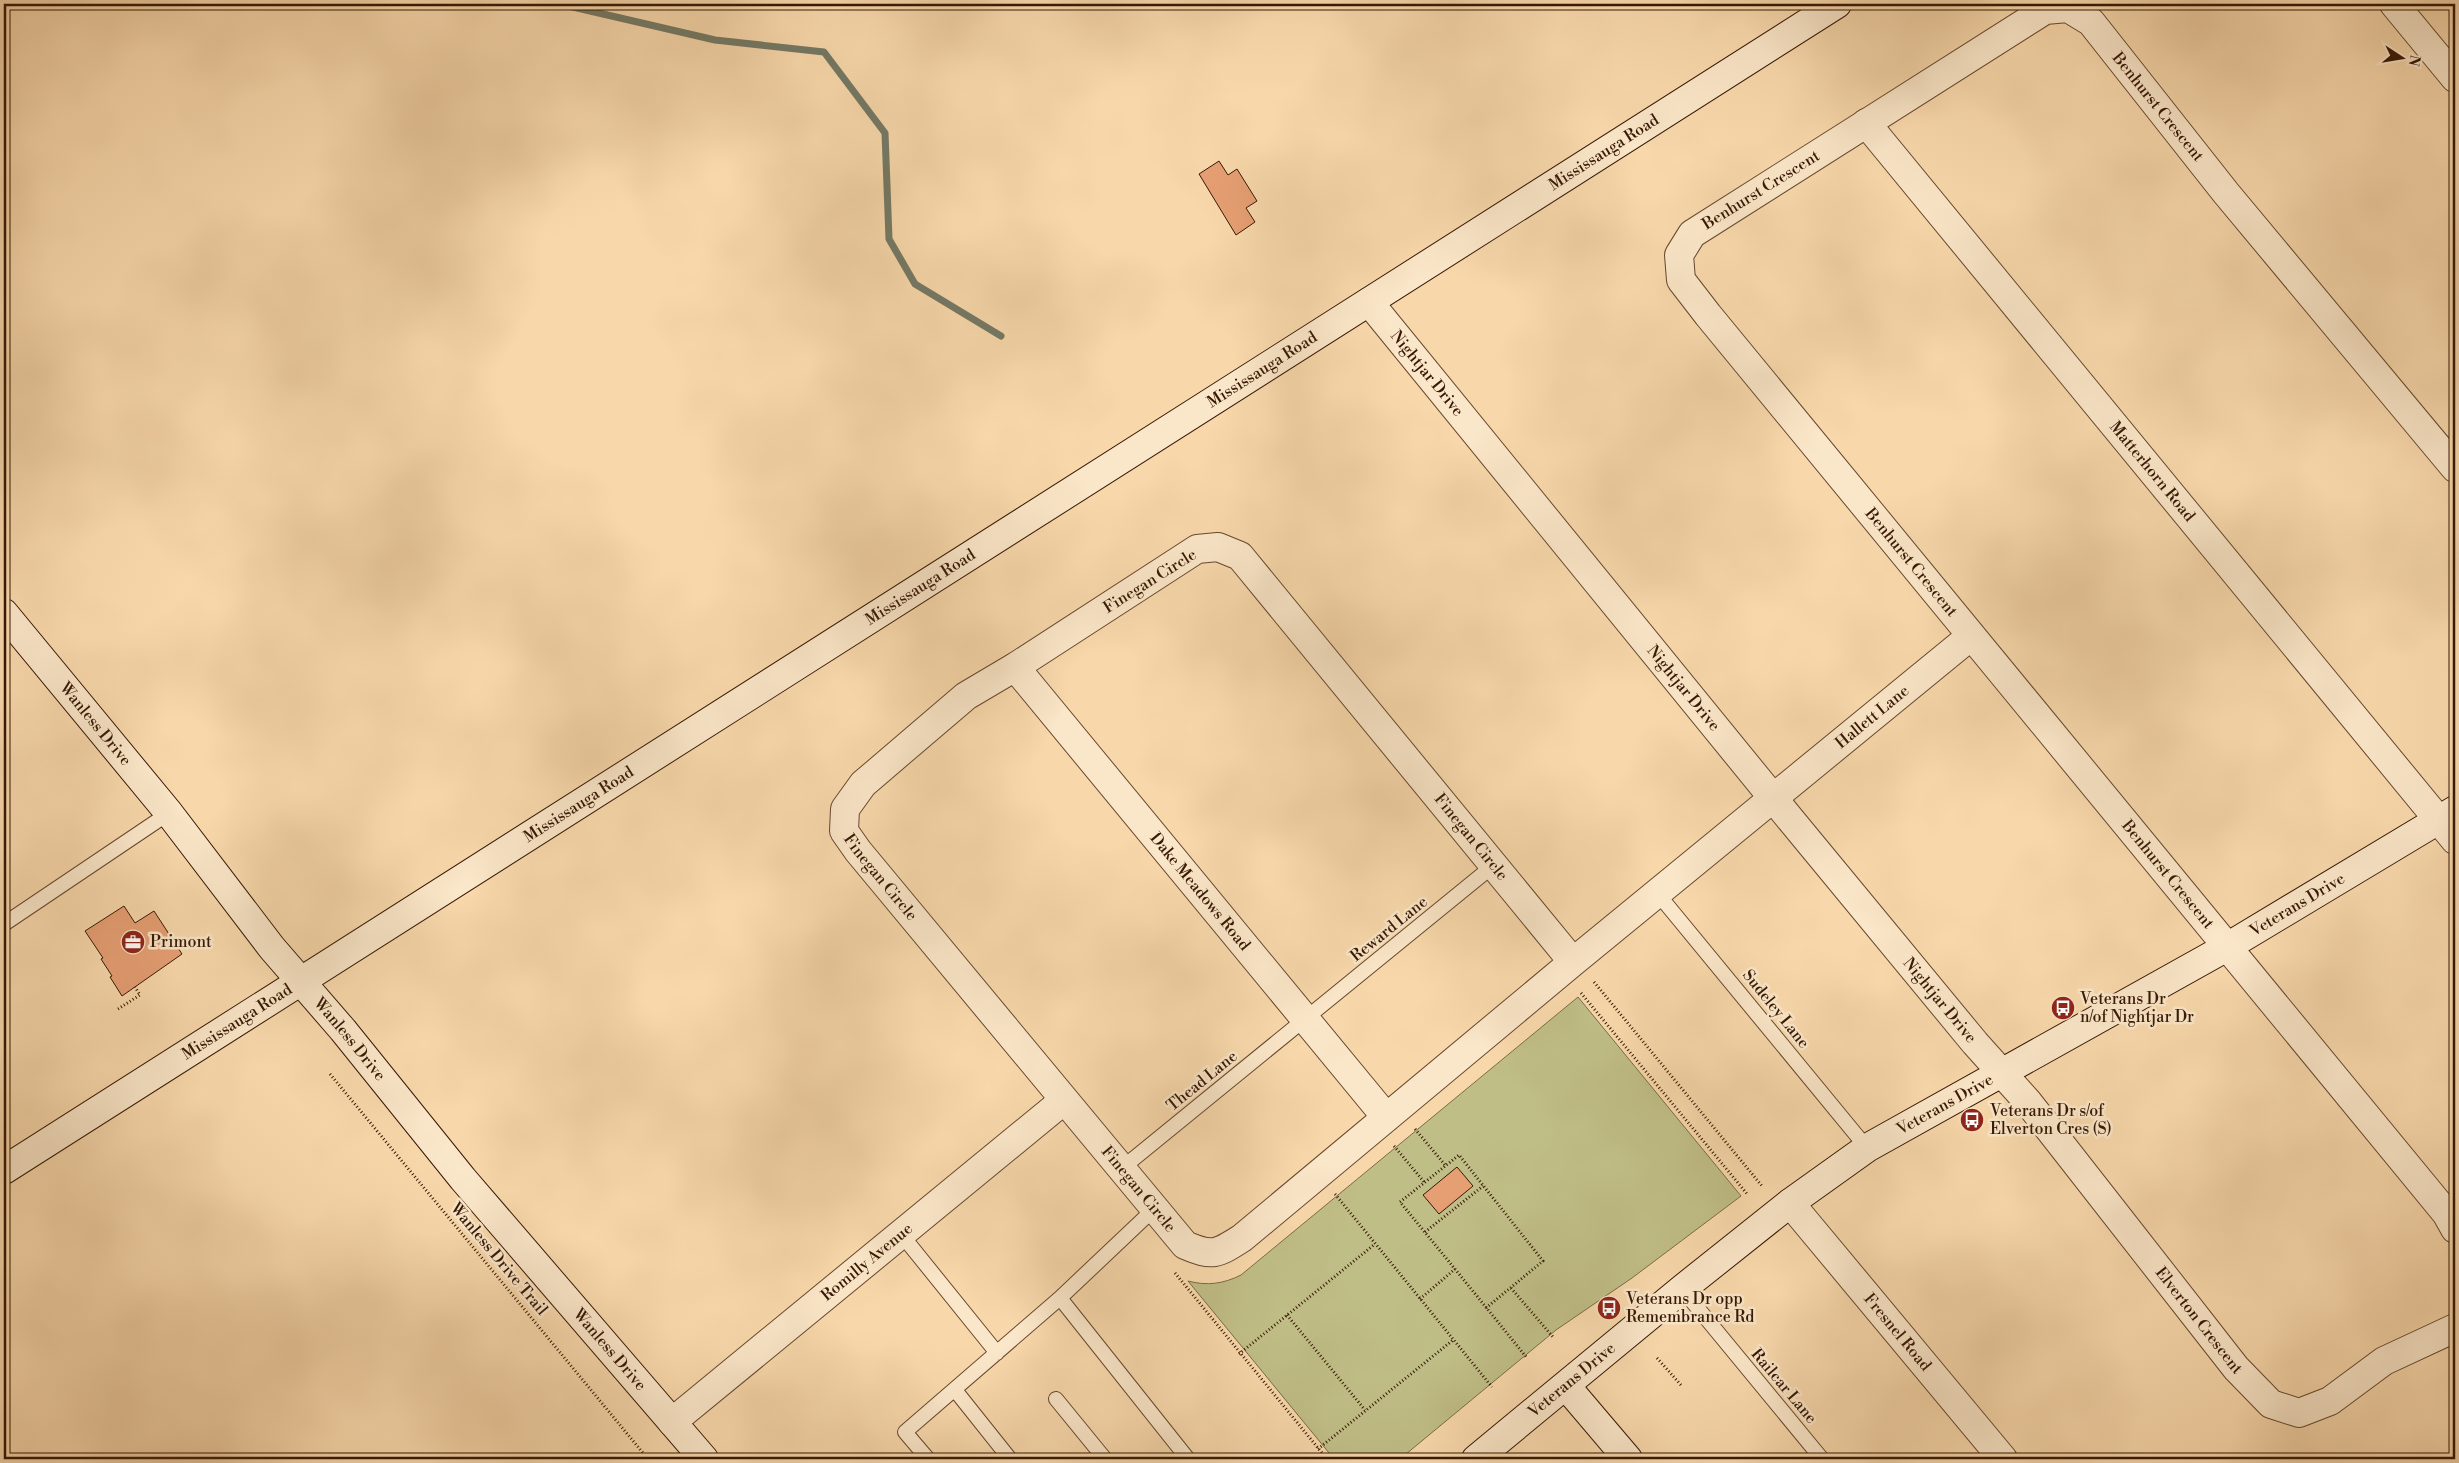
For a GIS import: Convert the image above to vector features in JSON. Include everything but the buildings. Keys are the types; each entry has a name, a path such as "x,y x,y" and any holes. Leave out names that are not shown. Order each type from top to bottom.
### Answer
{"street":[{"name":"Mississauga Road","path":"4,1170 300,980 1838,4"},
{"path":"2394,4 2455,78"},
{"name":"Benhurst Crescent","path":"2227,947 1708,316 1681,280 1679,255 1692,234 2045,10 2068,8 2091,22 2226,192 2455,468"},
{"name":"Matterhorn Road","path":"1866,124 2447,815 2455,840"},
{"name":"Nightjar Drive","path":"1369,302 1774,798 2001,1071"},
{"name":"Finegan Circle","path":"1573,962 1240,556 1218,547 1197,549 1015,667 966,696 863,784 845,809 844,831 1063,1101 1154,1209 1185,1245 1204,1254 1224,1250 1242,1238 1573,962 1774,798"},
{"name":"Wanless Drive","path":"4,613 169,813 272,948 518,1244 704,1459"},
{"name":"Hallett Lane","path":"1774,798 1971,636"},
{"name":"Dake Meadows Road","path":"1015,667 1386,1117"},
{"name":"Veterans Drive","path":"1476,1459 1682,1289 1790,1203 1867,1148 2001,1071 2227,947 2447,815"},
{"path":"2227,947 2446,1214 2455,1229"},
{"name":"Elverton Crescent","path":"2001,1071 2028,1102 2236,1368 2271,1404 2299,1412 2330,1401 2384,1362 2455,1328"},
{"name":"Romilly Avenue","path":"672,1422 1063,1101"},
{"name":"Fresnel Road","path":"1790,1203 2003,1459"},
{"path":"1566,1386 1628,1459"}],"lane":[{"path":"4,924 169,813"},
{"name":"Reward Lane","path":"1306,1020 1494,865"},
{"name":"Sudeley Lane","path":"1658,894 1867,1148"},
{"name":"Thead Lane","path":"1122,1169 1306,1020"},
{"path":"928,1459 905,1432 1060,1298 1154,1209"},
{"path":"901,1234 997,1353"},
{"name":"Railcar Lane","path":"1682,1289 1822,1459"},
{"path":"1060,1298 1188,1459"},
{"path":"955,1390 1010,1459"},
{"path":"1056,1399 1105,1459"}],"path":[{"path":"1594,982 1762,1186"},
{"path":"118,1009 140,995 135,987"},
{"path":"1580,993 1748,1196"},
{"name":"Wanless Drive Trail","path":"330,1074 648,1459"},
{"path":"1415,1129 1446,1166"},
{"path":"1394,1146 1424,1183"},
{"path":"1486,1308 1543,1261 1459,1155 1400,1202 1425,1232 1454,1269 1527,1358"},
{"path":"1425,1232 1483,1186"},
{"path":"1335,1194 1492,1387"},
{"path":"1239,1354 1375,1244"},
{"path":"1420,1299 1454,1269"},
{"path":"1175,1273 1239,1354 1327,1459"},
{"path":"1511,1288 1553,1337"},
{"path":"1287,1315 1365,1410"},
{"path":"1318,1449 1453,1340"},
{"path":"1657,1358 1681,1385"}],"shaded area":[{"path":"1578,997 1741,1196 1632,1278 1556,1330 1400,1459 1334,1459 1188,1281 1215,1283 1241,1275"}],"waterway":[{"path":"560,4 715,40 824,52 885,133 889,239 915,284 1001,336"}],"place":[{"name":"Primont","path":"133,942"},
{"name":"Veterans Dr n/of Nightjar Dr","path":"2063,1008"},
{"name":"Veterans Dr s/of Elverton Cres (S)","path":"1972,1120"},
{"name":"Veterans Dr opp Remembrance Rd","path":"1609,1308"}]}
